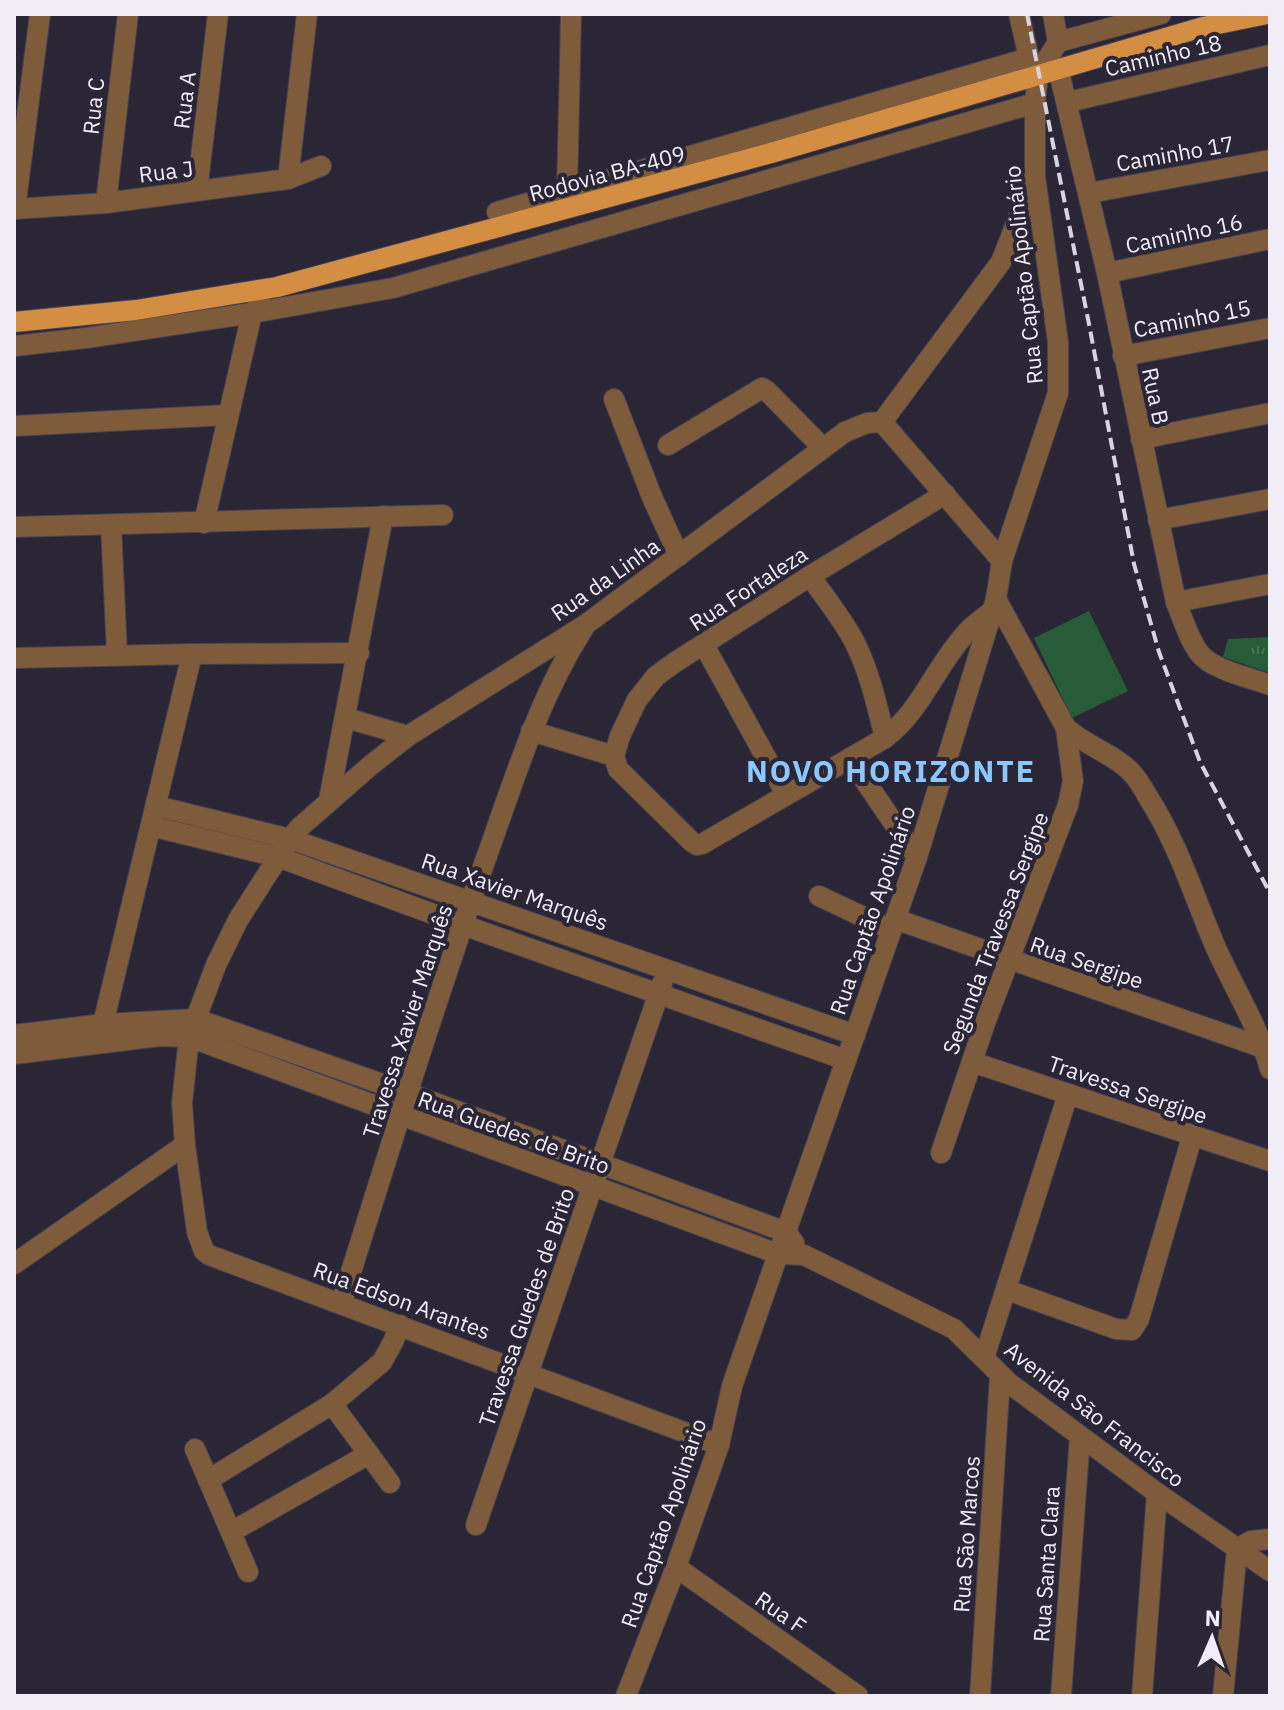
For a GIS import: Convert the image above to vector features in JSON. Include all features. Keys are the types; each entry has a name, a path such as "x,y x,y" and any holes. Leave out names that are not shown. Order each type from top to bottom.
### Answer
{"main road":[{"name":"Rodovia BA-409","path":"14,322 136,310 277,287 565,202 771,153 1039,69 1235,17 1267,14"}],"street":[{"path":"15,209 40,14"},
{"name":"Rua C","path":"106,203 128,14"},
{"name":"Rua A","path":"197,191 218,14"},
{"path":"288,179 307,14"},
{"path":"497,212 565,202 571,14"},
{"name":"Rua B","path":"1019,14 1039,69 1068,102 1176,602 1192,640 1212,665 1270,685"},
{"path":"1053,14 1058,42"},
{"path":"1039,69 1058,42 1161,14"},
{"name":"Caminho 18","path":"1068,102 1270,55"},
{"name":"Rua Captão Apolinário","path":"626,1696 719,1445 732,1386 917,857 994,605 1002,561 1058,393 1058,342 1035,176 1035,103 1039,69"},
{"path":"14,346 252,313 393,288 1035,103"},
{"name":"Caminho 17","path":"1089,193 1270,160"},
{"name":"Rua J","path":"15,209 106,203 288,179 321,166"},
{"path":"1002,561 882,422 1001,262 1035,176"},
{"name":"Caminho 16","path":"1107,273 1270,239"},
{"path":"204,523 252,313 277,287"},
{"name":"Caminho 15","path":"1123,356 1270,328"},
{"path":"668,445 762,388 823,448"},
{"path":"614,399 679,556"},
{"path":"1141,439 1270,413"},
{"path":"14,426 228,415"},
{"name":"Rua da Linha","path":"204,1251 197,1232 182,1103 192,1028 216,965 238,920 290,839 329,800 408,736 585,625 823,448 857,426 882,422"},
{"name":"Rua Fortaleza","path":"614,756 637,700 656,676 810,576 945,494"},
{"path":"1158,520 1270,499"},
{"path":"14,527 443,515"},
{"path":"329,800 383,516"},
{"path":"111,525 117,655"},
{"path":"810,576 856,645 874,693 885,738"},
{"path":"1176,602 1270,584"},
{"path":"531,731 614,756 618,769 692,842 702,844 885,738 910,715 956,645 994,605 1066,728 1134,774 1156,810 1175,846 1214,942 1264,1048 1270,1069"},
{"name":"Travessa Xavier Marquês","path":"341,1304 463,925 531,731 560,667 585,625"},
{"path":"704,645 786,794"},
{"path":"14,658 359,653"},
{"path":"103,1024 192,654"},
{"path":"346,718 408,736"},
{"name":"Segunda Travessa Sergipe","path":"941,1153 1072,792 1066,728"},
{"path":"850,759 917,857"},
{"path":"153,816 278,857 846,1060"},
{"name":"Rua Xavier Marquês","path":"153,816 290,839 855,1035"},
{"name":"Rua Sergipe","path":"819,896 893,924 1009,960 1264,1048"},
{"name":"Travessa Guedes de Brito","path":"476,1525 667,968"},
{"path":"14,1035 103,1024 192,1028"},
{"path":"14,1054 160,1036 192,1028"},
{"name":"Rua Guedes de Brito","path":"192,1028 408,1093 786,1232"},
{"name":"Rua Guedes de Brito","path":"192,1028 400,1116 778,1254"},
{"name":"Travessa Sergipe","path":"972,1062 1270,1161"},
{"path":"984,1358 1068,1094"},
{"path":"1007,1290 1116,1329 1132,1330 1139,1319 1192,1137"},
{"path":"14,1264 185,1145"},
{"name":"Avenida São Francisco","path":"786,1232 804,1255"},
{"name":"Rua Edson Arantes","path":"204,1251 719,1445"},
{"name":"Avenida São Francisco","path":"778,1254 804,1255 954,1329 1000,1376 1157,1493 1270,1571"},
{"path":"208,1480 332,1404 382,1362 400,1325"},
{"name":"Rua São Marcos","path":"980,1696 1000,1376"},
{"path":"332,1404 390,1483"},
{"name":"Rua Santa Clara","path":"1061,1696 1080,1436"},
{"path":"195,1449 248,1572"},
{"path":"231,1532 369,1454"},
{"path":"1142,1696 1157,1493"},
{"path":"1223,1696 1237,1549 1251,1541 1270,1539"},
{"name":"Rua F","path":"676,1567 858,1696"}],"green space":[{"path":"1089,611 1128,691 1072,718 1034,638"},
{"path":"1270,637 1270,673 1223,657 1228,639"}],"railway":[{"path":"1027,14 1134,564 1159,652 1200,762 1270,893"}],"district":[{"name":"NOVO HORIZONTE","path":"891,770"}]}
